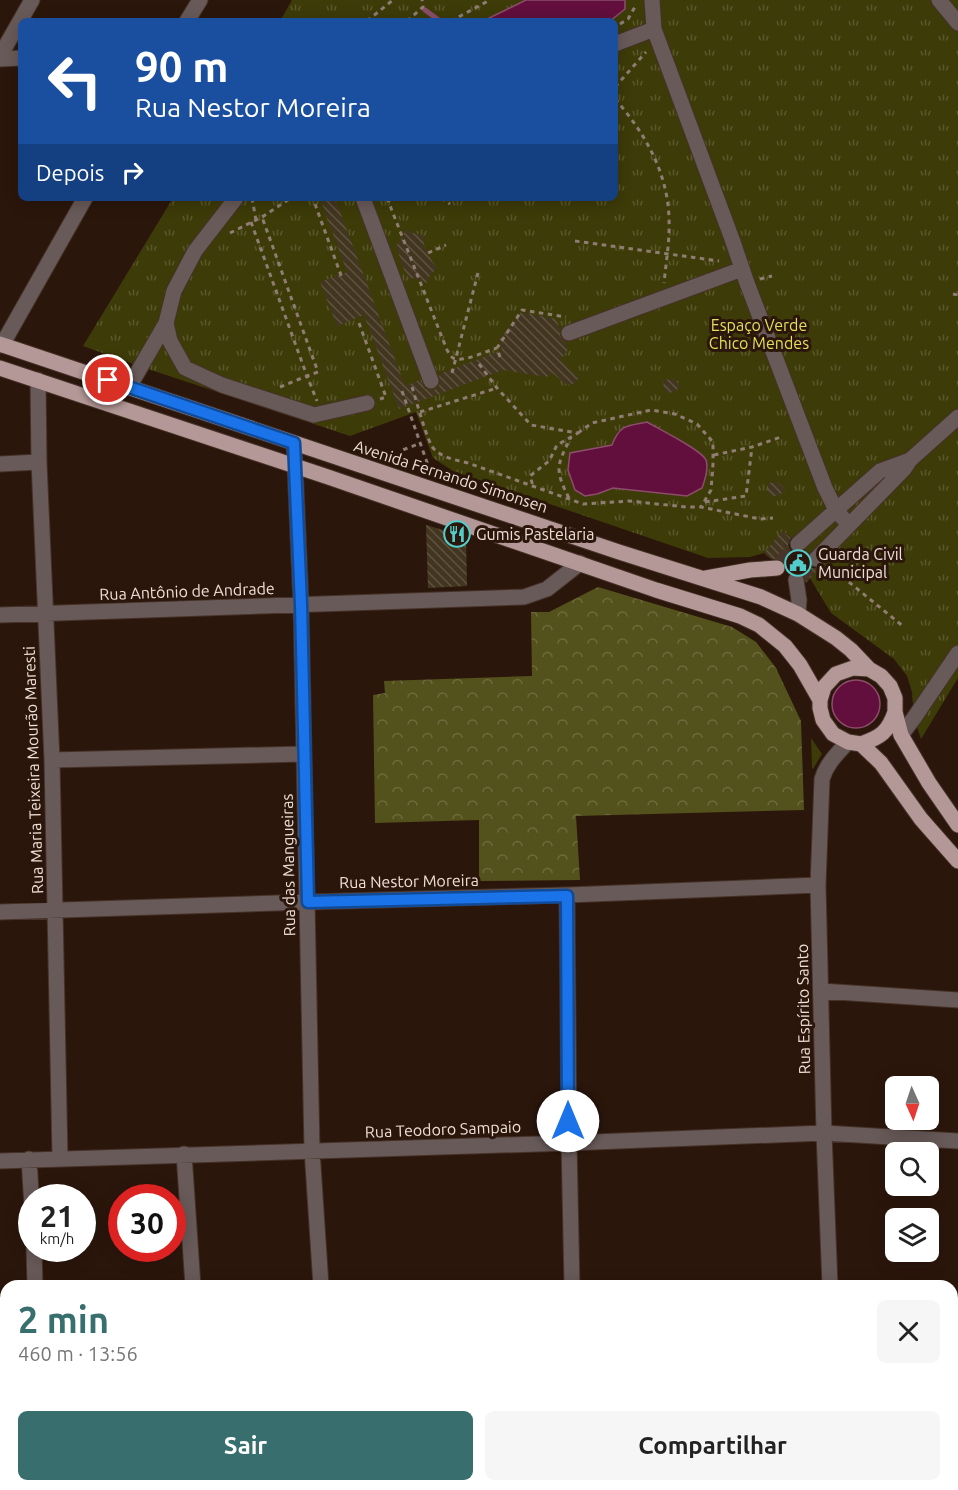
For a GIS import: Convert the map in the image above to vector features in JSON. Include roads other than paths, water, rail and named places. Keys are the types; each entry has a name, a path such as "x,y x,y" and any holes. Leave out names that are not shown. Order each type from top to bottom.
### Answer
{"main road":[{"name":"Avenida Fernando Simonsen","path":"1,344 619,552 761,597 798,614 836,638 890,686 895,698 895,712 901,735 929,783 958,825"},
{"path":"0,368 656,590 740,616 759,625 784,645 800,665 820,700"},
{"path":"704,578 778,567"},
{"path":"869,669 853,668 836,675 824,687 820,700 823,720 833,734 855,743 881,764 921,819 958,861"},
{"path":"855,743 883,734 891,724 895,712"}],"street":[{"path":"22,18 32,0"},
{"path":"189,18 200,0"},
{"path":"652,0 654,29 742,269 825,488 836,510 849,525"},
{"path":"939,0 958,23"},
{"path":"18,25 0,57 18,58"},
{"path":"618,43 654,29"},
{"path":"1,344 83,201"},
{"path":"129,387 166,323 174,291 195,251 234,201"},
{"path":"364,201 431,381"},
{"path":"571,325 742,269"},
{"path":"166,323 170,341 185,368 222,385 314,415 367,403"},
{"name":"Rua Maria Teixeira Mourão Maresti","path":"38,380 39,462 52,760 60,1158"},
{"path":"820,560 849,525 910,460 958,417"},
{"name":"Rua das Mangueiras","path":"294,443 301,604 312,1150 321,1280"},
{"path":"798,544 880,471 910,460"},
{"path":"0,464 39,462"},
{"path":"822,522 825,488"},
{"name":"Rua Antônio de Andrade","path":"0,615 524,597 547,589 580,563"},
{"path":"796,580 799,600 798,614"},
{"path":"901,735 958,652"},
{"name":"Rua Espírito Santo","path":"830,1280 818,885 822,780 832,758 855,743"},
{"path":"52,760 303,754"},
{"name":"Rua Nestor Moreira","path":"0,912 567,896 818,885"},
{"path":"567,896 568,1143 572,1280"},
{"path":"821,991 958,1000"},
{"name":"Rua Teodoro Sampaio","path":"0,1161 824,1133 958,1141"},
{"path":"184,1154 193,1280"},
{"path":"29,1159 31,1184"},
{"path":"34,1262 35,1280"}],"waterway":[{"path":"425,10 436,18"}],"tunnel":[{"path":"779,565 798,544"},
{"path":"796,580 816,559"}],"place":[{"name":"Gumis Pastelaria","path":"457,534"},
{"name":"Guarda Civil Municipal","path":"798,563"}],"park label":[{"name":"Espaço Verde Chico Mendes","path":"759,334"}]}
